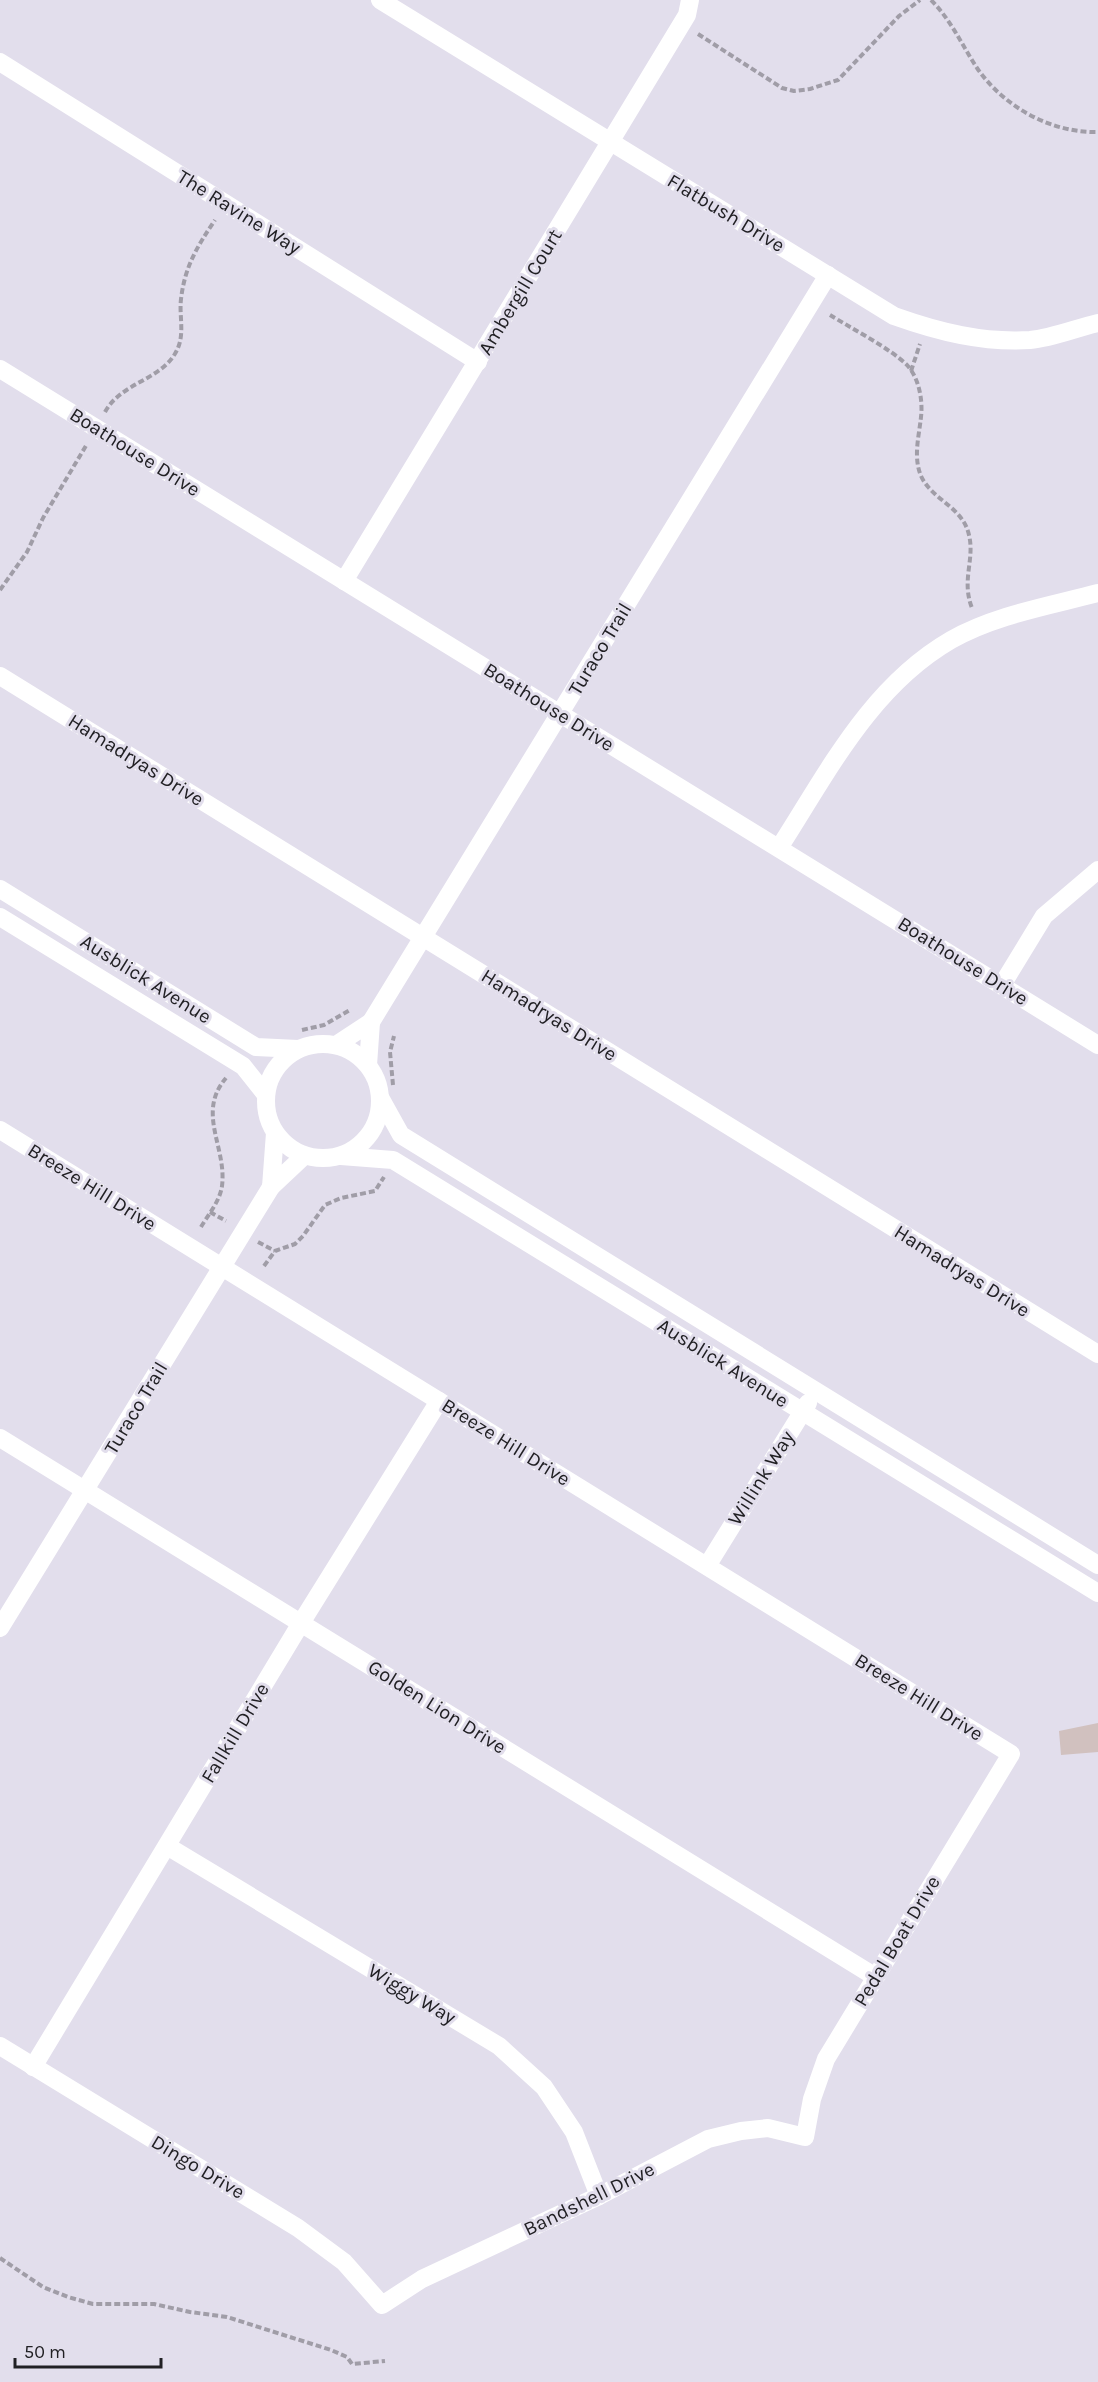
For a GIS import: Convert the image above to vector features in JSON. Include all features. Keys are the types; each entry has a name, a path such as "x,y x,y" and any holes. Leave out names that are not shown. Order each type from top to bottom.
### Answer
{"street":[{"name":"Flatbush Drive","path":"380,0 894,316 960,336 996,340 1033,340 1098,323"},
{"name":"Ambergill Court","path":"344,581 612,143 687,15 690,0"},
{"name":"The Ravine Way","path":"0,62 478,362"},
{"name":"Turaco Trail","path":"336,1045 371,1022 828,275"},
{"name":"Boathouse Drive","path":"0,369 1098,1045"},
{"path":"779,848 867,712 892,684 921,660 952,639 1012,615 1098,593"},
{"name":"Hamadryas Drive","path":"0,676 1098,1354"},
{"path":"1002,985 1044,916 1098,870"},
{"name":"Ausblick Avenue","path":"0,889 256,1047 298,1050"},
{"name":"Ausblick Avenue","path":"0,917 243,1066 266,1095"},
{"name":"Turaco Trail","path":"368,1065 371,1022"},
{"path":"317,1044 336,1045 354,1053 368,1065 378,1081 381,1099 379,1118 371,1135 358,1148 341,1156 322,1159 304,1156 288,1147 274,1132 267,1115 266,1095 271,1077 282,1061 298,1050 317,1044"},
{"name":"Ausblick Avenue","path":"381,1099 401,1135 1098,1565"},
{"name":"Breeze Hill Drive","path":"0,1130 1011,1754"},
{"name":"Turaco Trail","path":"271,1187 274,1132"},
{"name":"Turaco Trail","path":"0,1629 271,1187 304,1156"},
{"name":"Ausblick Avenue","path":"341,1156 393,1160 1098,1593"},
{"name":"Willink Way","path":"707,1566 815,1391"},
{"name":"Fallkill Drive","path":"33,2067 301,1623 439,1401"},
{"name":"Golden Lion Drive","path":"0,1438 874,1976"},
{"name":"Pedal Boat Drive","path":"805,2137 813,2099 826,2059 874,1976 1011,1754"},
{"name":"Wiggy Way","path":"167,1846 499,2046 544,2087 574,2132 600,2196"},
{"name":"Dingo Drive","path":"0,2046 298,2228 344,2262 382,2305"},
{"name":"Bandshell Drive","path":"382,2305 422,2279 600,2196 708,2139 741,2131 768,2128 805,2137"}],"path":[{"path":"698,34 782,88 794,91 810,89 838,80 899,16 920,0"},
{"path":"931,0 960,37 977,68 995,91 1021,110 1048,124 1084,133 1098,132"},
{"path":"105,412 117,395 159,369 177,351 181,341 181,302 186,268 215,220"},
{"path":"830,315 907,365 917,382 921,398 917,458 919,469 930,488 961,517 969,533 967,582 972,608"},
{"path":"911,371 920,344"},
{"path":"0,590 27,552 43,518 87,444"},
{"path":"298,1030 324,1025 350,1010"},
{"path":"201,1227 220,1195 222,1185 223,1165 212,1121 213,1105 218,1088 226,1078"},
{"path":"264,1266 275,1251 295,1244 303,1236 325,1204 375,1191 384,1176"},
{"path":"210,1212 226,1221"},
{"path":"257,1242 275,1251"},
{"path":"0,2258 43,2287 85,2301 112,2304 154,2304 227,2317 331,2350 347,2357 352,2364 385,2361"}],"building":[{"path":"1098,1723 1098,1752 1061,1755 1059,1731"}]}
